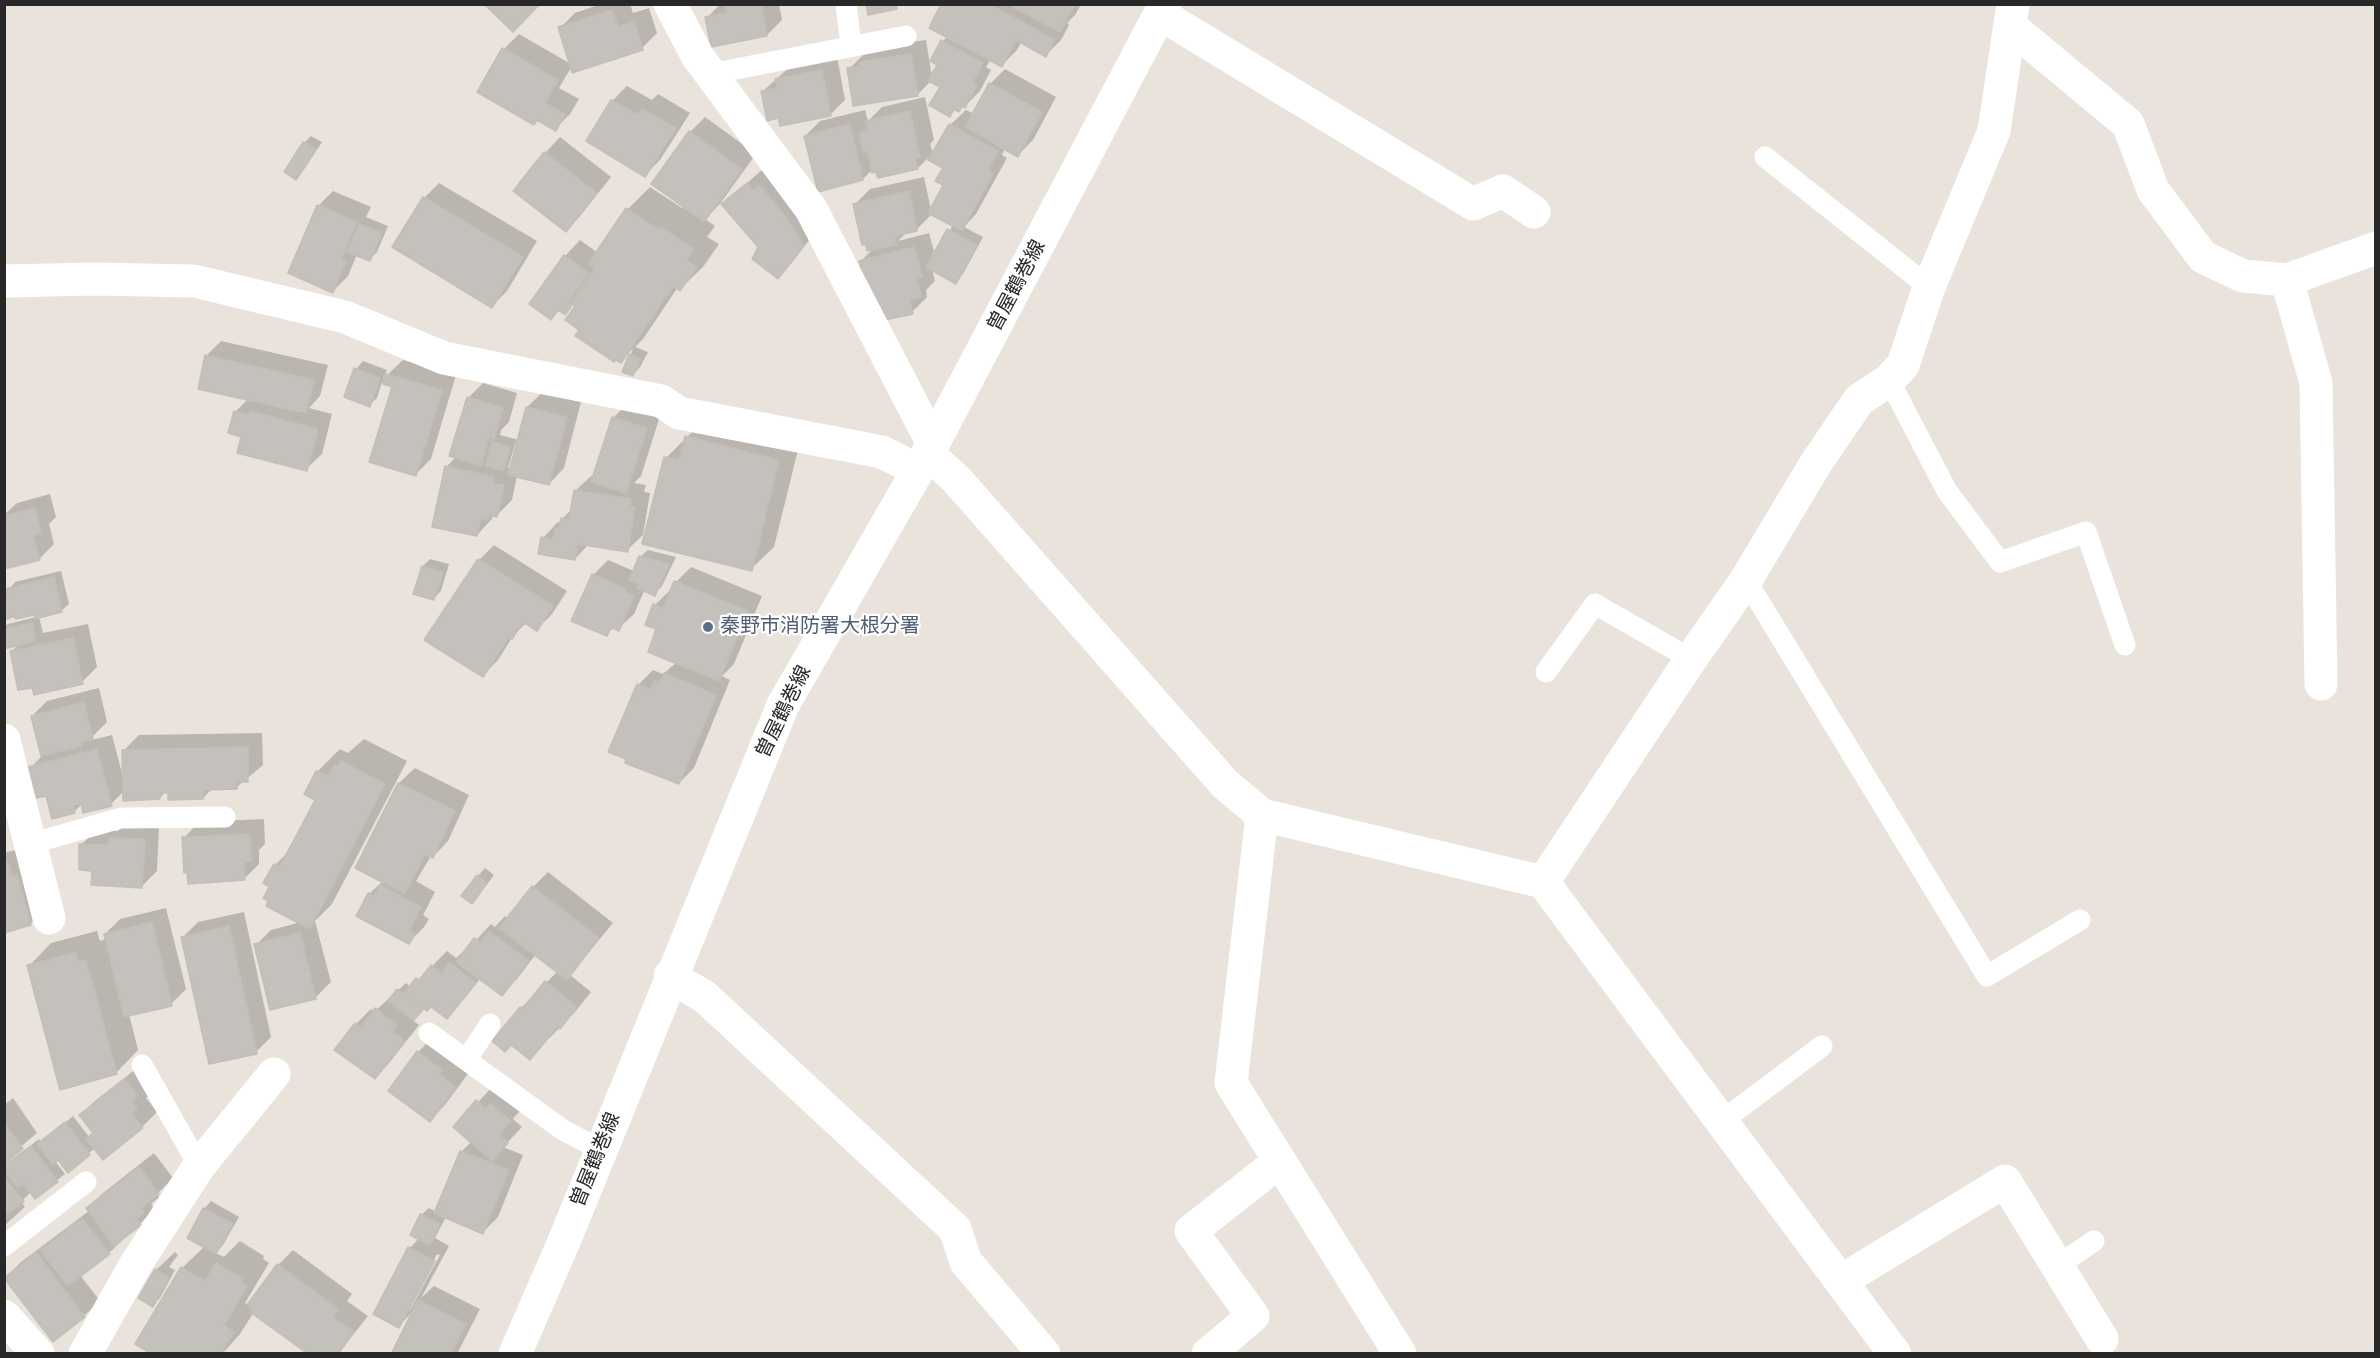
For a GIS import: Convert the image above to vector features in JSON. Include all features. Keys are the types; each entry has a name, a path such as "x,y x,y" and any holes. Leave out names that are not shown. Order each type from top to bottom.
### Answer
{"street":[{"path":"670,4 698,57 811,209 926,456 956,479 1226,784 1262,815 1543,882 1895,1353"},
{"path":"1163,9 1473,204 1503,191 1534,212"},
{"name":"曽屋鶴巻線","path":"515,1353 601,1150 670,976 783,705 926,456 1163,9"},
{"path":"2011,15 2128,124 2153,190 2204,257 2243,276 2287,280 2376,248"},
{"path":"1543,882 1746,580 1816,463 1859,400 1890,380 1903,365 1929,287 1994,131 2011,15"},
{"path":"4,281 95,279 194,281 345,317 444,358 661,401 678,413 882,452 926,456"},
{"path":"2287,280 2316,384 2321,684"},
{"path":"4,740 49,918"},
{"path":"1262,815 1231,1083 1400,1353"},
{"path":"670,976 705,997 955,1229 966,1262 1044,1353"},
{"path":"85,1353 136,1264 199,1166 274,1074"},
{"path":"1208,1353 1253,1316 1191,1231 1280,1161"},
{"path":"1840,1281 2005,1181 2102,1339"},
{"path":"4,1316 38,1353"}],"lane":[{"path":"846,4 851,46"},
{"path":"710,74 906,36"},
{"path":"1765,157 1929,287"},
{"path":"1890,380 1947,491 2000,562 2086,532 2125,645"},
{"path":"1746,580 1987,976 2080,920"},
{"path":"1546,672 1595,604 1691,659"},
{"path":"30,843 121,818 225,818"},
{"path":"467,1059 490,1024"},
{"path":"429,1033 563,1130 601,1150"},
{"path":"1722,1121 1822,1046"},
{"path":"142,1065 199,1166"},
{"path":"4,1246 86,1182"},
{"path":"2057,1266 2094,1240"}],"building":[{"path":"484,4 540,4 513,32"},
{"path":"724,4 761,4 767,36 711,47 705,17 726,13"},
{"path":"866,4 896,4 897,9 868,15"},
{"path":"941,4 989,4 1055,40 1046,57 1016,40 1002,67 929,28"},
{"path":"1008,4 1075,4 1060,32"},
{"path":"612,10 618,27 634,22 643,50 572,73 558,27"},
{"path":"941,40 983,63 972,83 977,85 965,108 962,106 959,112 954,109 950,117 929,105 940,87 928,81 937,65 930,61"},
{"path":"502,48 558,80 545,103 565,114 556,131 537,120 534,125 477,92"},
{"path":"911,54 918,96 853,106 847,68 860,66 859,62"},
{"path":"822,70 831,116 780,126 778,118 767,121 761,91 777,88 775,79"},
{"path":"989,83 1042,112 1018,157 965,127"},
{"path":"611,100 638,115 642,109 676,128 645,177 586,141"},
{"path":"910,111 920,157 915,158 918,169 878,178 876,172 872,173 868,152 863,152 859,133 868,130 865,121"},
{"path":"850,124 863,180 818,192 804,136"},
{"path":"949,124 998,151 988,170 993,173 962,231 928,213 943,185 935,181 943,168 928,160"},
{"path":"689,131 742,169 704,222 651,184"},
{"path":"303,142 316,149 296,180 284,172"},
{"path":"544,152 597,193 566,232 513,191"},
{"path":"747,183 753,190 759,185 787,219 804,246 778,279 752,259 758,247 721,204"},
{"path":"909,191 917,231 895,236 897,245 867,251 866,245 862,245 853,204"},
{"path":"423,197 523,257 492,308 392,247"},
{"path":"317,205 357,222 341,259 346,261 333,293 288,273"},
{"path":"626,208 659,230 661,227 694,249 686,260 697,267 680,291 673,286 621,363 616,360 614,362 575,336 579,330 565,320 575,306 571,303 595,268 588,264"},
{"path":"359,224 382,233 370,261 347,252"},
{"path":"947,229 977,245 956,284 926,267"},
{"path":"914,247 922,277 916,277 921,297 910,300 913,314 885,320 882,308 876,309 870,283 865,285 859,261"},
{"path":"564,255 589,273 568,302 572,305 565,315 558,310 551,320 529,304"},
{"path":"629,354 641,359 633,376 622,372"},
{"path":"205,355 314,380 306,413 198,389"},
{"path":"354,368 380,378 370,407 344,397"},
{"path":"386,374 442,390 416,476 369,462 392,387 383,384"},
{"path":"467,397 503,408 494,439 489,437 481,466 449,456"},
{"path":"526,407 567,417 549,485 508,475"},
{"path":"234,411 249,415 250,411 318,429 307,471 237,453 241,437 228,433"},
{"path":"612,417 647,428 626,493 591,482"},
{"path":"685,436 779,460 752,571 642,544 664,457 679,460"},
{"path":"492,441 510,447 503,471 485,466"},
{"path":"445,466 494,477 493,483 504,485 497,517 489,515 488,520 481,518 477,536 432,527"},
{"path":"574,490 631,499 630,507 635,507 628,552 578,544 575,560 538,554 541,537 553,539 555,528 559,529 561,518 569,519"},
{"path":"35,508 41,533 33,536 40,560 4,569 4,516"},
{"path":"639,556 669,564 655,596 637,588 639,584 629,580"},
{"path":"478,559 553,606 537,631 523,622 512,639 509,637 483,677 424,640"},
{"path":"422,566 443,572 434,600 413,594"},
{"path":"592,574 626,589 625,592 634,596 619,631 611,627 607,636 571,621"},
{"path":"54,577 62,612 35,619 34,615 7,619 4,609 4,596 8,595 6,589"},
{"path":"674,581 748,611 719,681 648,652 656,629 645,625 653,604 663,608"},
{"path":"32,623 36,641 4,649 4,629"},
{"path":"73,638 83,684 34,695 32,688 18,690 10,651"},
{"path":"664,673 716,695 679,784 625,763 626,759 608,752 637,684 650,690 654,681 659,684"},
{"path":"84,702 93,739 81,742 82,746 41,756 31,716"},
{"path":"248,747 248,782 237,782 237,789 203,790 203,799 168,800 168,793 160,793 160,799 123,801 122,750"},
{"path":"97,749 112,806 83,813 81,804 73,805 75,813 52,819 46,796 36,798 28,767"},
{"path":"341,761 385,784 310,929 266,906 268,901 263,898 269,887 263,883 274,864 280,866 315,800 304,794 316,771 328,776 334,765 338,766"},
{"path":"398,783 455,811 433,858 425,854 405,894 355,868"},
{"path":"250,834 251,861 244,861 245,880 188,884 187,872 184,873 182,837"},
{"path":"109,838 145,839 142,888 91,885 92,871 79,870 79,844 108,845"},
{"path":"8,862 12,877 17,875 31,925 4,933 4,863"},
{"path":"477,875 487,883 472,904 461,896"},
{"path":"380,885 421,907 409,931 415,934 409,944 356,916 368,893 374,896"},
{"path":"532,886 599,938 567,980 499,928"},
{"path":"152,922 172,1006 124,1017 104,934"},
{"path":"229,926 257,1054 209,1064 181,937"},
{"path":"489,931 529,961 502,996 456,962 474,938 480,942"},
{"path":"300,933 316,999 270,1010 254,944"},
{"path":"75,953 78,962 86,960 117,1074 60,1090 27,965"},
{"path":"450,963 476,983 447,1019 431,1007 427,1011 404,993 431,965 441,973"},
{"path":"545,981 577,1007 560,1029 557,1027 530,1060 511,1045 505,1052 492,1041"},
{"path":"397,989 423,1010 413,1021 388,1001"},
{"path":"375,1008 397,1025 392,1031 405,1041 375,1079 334,1050 355,1023 360,1028"},
{"path":"417,1051 442,1070 439,1074 456,1087 430,1122 388,1091"},
{"path":"125,1079 138,1096 131,1101 137,1109 131,1114 143,1128 103,1160 86,1139 93,1133 79,1115"},
{"path":"476,1100 486,1108 490,1103 511,1121 499,1135 508,1143 492,1161 453,1127"},
{"path":"65,1122 90,1155 68,1173 58,1160 53,1164 37,1144"},
{"path":"4,1123 23,1149 4,1163"},
{"path":"31,1146 58,1182 35,1199 24,1184 18,1188 4,1170 4,1165"},
{"path":"460,1151 509,1170 483,1234 434,1213"},
{"path":"139,1167 159,1194 141,1208 144,1213 136,1219 141,1225 114,1246 86,1208"},
{"path":"4,1176 24,1202 4,1215"},
{"path":"203,1208 233,1224 216,1254 187,1238"},
{"path":"420,1214 440,1224 430,1245 410,1235"},
{"path":"82,1218 110,1254 68,1286 40,1250"},
{"path":"408,1247 435,1261 399,1328 373,1314"},
{"path":"36,1252 85,1317 53,1342 4,1278"},
{"path":"216,1263 243,1279 241,1282 247,1286 224,1325 234,1332 221,1354 145,1354 147,1351 135,1344 181,1267 205,1281"},
{"path":"277,1264 338,1309 333,1317 354,1332 338,1354 308,1354 250,1312 252,1309 247,1305"},
{"path":"155,1269 169,1278 153,1307 138,1298"},
{"path":"418,1300 466,1324 451,1354 391,1354"}],"place":[{"name":"秦野市消防署大根分署","path":"708,627"}]}
